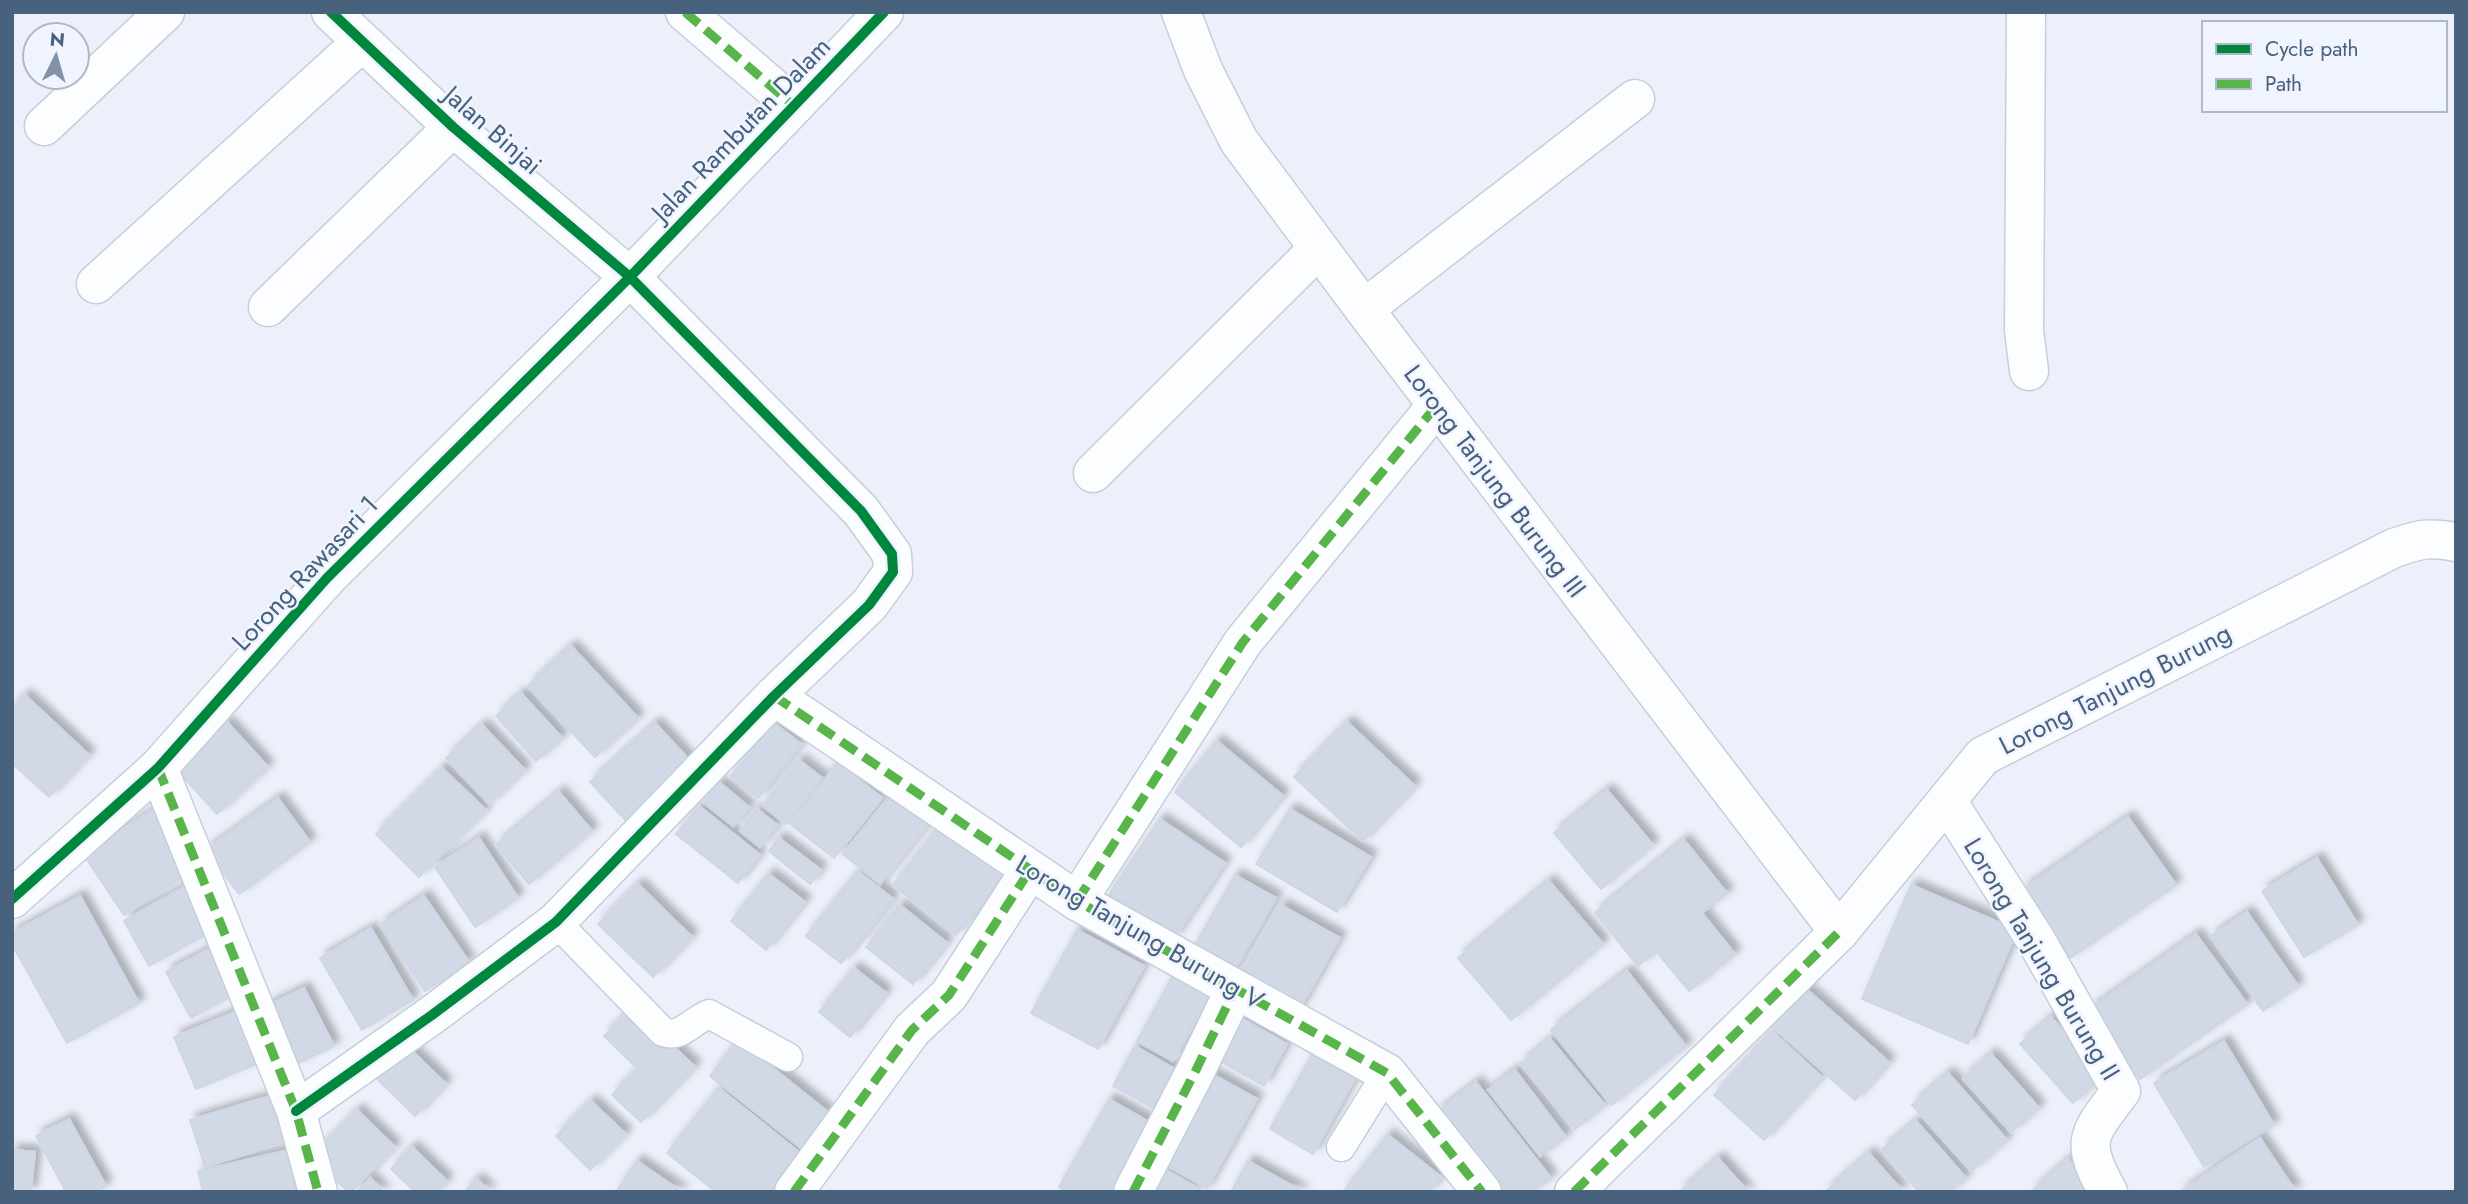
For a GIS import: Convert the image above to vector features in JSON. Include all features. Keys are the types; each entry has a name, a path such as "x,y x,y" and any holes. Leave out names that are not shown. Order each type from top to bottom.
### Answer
{"street":[{"path":"44,126 165,12"},
{"name":"Jalan Binjai","path":"296,1111 432,1015 556,922 774,696 869,605 893,572 892,554 861,511 630,277 453,127 331,12"},
{"path":"685,12 794,106"},
{"name":"Jalan Rambutan Dalam","path":"630,277 884,12"},
{"name":"Lorong Tanjung Burung III","path":"1181,12 1203,70 1240,141 1318,249 1839,932"},
{"path":"2025,12 2024,330 2029,371"},
{"path":"96,284 362,42"},
{"path":"1364,309 1635,99"},
{"path":"268,307 453,127"},
{"path":"1093,473 1318,249"},
{"name":"Lorong Rawasari 1","path":"15,896 158,768 327,578 630,277"},
{"path":"1077,901 1243,642 1437,405"},
{"name":"Lorong Tanjung Burung","path":"1574,1192 1839,932 1983,756 2394,548 2434,538 2456,542"},
{"name":"Lorong Tanjung Burung V","path":"774,696 1077,901 1387,1073 1482,1192"},
{"path":"158,768 296,1111 318,1192"},
{"name":"Lorong Tanjung Burung II","path":"1947,801 2037,942 2121,1091 2092,1129 2089,1142 2090,1157 2108,1192"},
{"path":"794,1192 912,1030 948,995 1030,870"},
{"path":"1133,1192 1235,989"}],"lane":[{"path":"556,922 663,1032 678,1034 709,1014 788,1058"},
{"path":"1341,1147 1387,1073"}],"building":[{"path":"571,646 638,718 595,757 528,686"},
{"path":"521,693 562,738 536,761 496,716"},
{"path":"25,695 89,755 49,797 12,763 12,708"},
{"path":"227,722 268,767 217,814 176,769"},
{"path":"1347,722 1415,786 1363,841 1294,777"},
{"path":"655,723 694,765 629,824 590,782"},
{"path":"774,723 801,744 758,798 730,777"},
{"path":"482,725 525,770 489,804 446,758"},
{"path":"1217,741 1283,796 1241,847 1175,792"},
{"path":"799,760 822,778 786,824 763,806"},
{"path":"838,763 882,798 834,858 789,823"},
{"path":"442,768 486,810 419,877 376,834"},
{"path":"719,782 749,807 733,826 703,802"},
{"path":"895,790 932,819 880,884 843,854"},
{"path":"1607,790 1653,845 1601,889 1554,833"},
{"path":"559,792 592,831 529,884 496,845"},
{"path":"278,798 310,842 239,894 206,850"},
{"path":"699,806 760,855 738,883 676,834"},
{"path":"156,808 195,868 124,915 84,855"},
{"path":"757,809 777,825 760,847 740,831"},
{"path":"1290,809 1371,857 1337,912 1256,864"},
{"path":"2128,817 2176,885 2070,958 2023,889"},
{"path":"1160,819 1225,863 1174,938 1109,894"},
{"path":"941,824 1005,874 956,935 893,885"},
{"path":"479,838 518,898 475,927 435,867"},
{"path":"779,838 821,870 810,884 769,851"},
{"path":"1684,840 1727,893 1702,913 1735,954 1689,991 1656,951 1638,966 1595,913"},
{"path":"2317,858 2358,925 2304,957 2262,891"},
{"path":"858,871 893,899 841,963 806,936"},
{"path":"769,874 805,902 766,950 731,921"},
{"path":"1235,875 1276,898 1231,976 1190,954"},
{"path":"1549,881 1603,944 1511,1020 1458,958"},
{"path":"193,882 218,928 149,966 124,921"},
{"path":"638,884 692,937 653,977 598,924"},
{"path":"1911,885 2017,930 1968,1044 1862,999"},
{"path":"80,896 139,1003 67,1043 12,944 12,933"},
{"path":"424,896 469,962 425,991 380,925"},
{"path":"900,905 947,943 913,984 866,947"},
{"path":"1281,905 1340,938 1297,1013 1238,980"},
{"path":"2247,912 2298,986 2263,1011 2211,936"},
{"path":"371,928 413,1000 362,1030 320,958"},
{"path":"1077,930 1144,966 1098,1049 1031,1013"},
{"path":"2196,934 2247,1004 2140,1079 2090,1009"},
{"path":"217,945 242,990 191,1018 166,972"},
{"path":"854,968 886,993 850,1037 819,1012"},
{"path":"1627,971 1686,1046 1611,1105 1551,1030"},
{"path":"1174,974 1210,995 1173,1061 1137,1041"},
{"path":"1804,987 1889,1062 1855,1100 1770,1025"},
{"path":"304,988 334,1046 295,1065 265,1007"},
{"path":"633,1007 695,1067 641,1122 612,1095 638,1069 604,1036"},
{"path":"240,1010 262,1062 196,1089 174,1037"},
{"path":"1236,1015 1287,1044 1264,1086 1213,1057"},
{"path":"2051,1017 2104,1076 2073,1103 2020,1044"},
{"path":"1772,1031 1822,1077 1764,1140 1714,1095"},
{"path":"1550,1039 1605,1105 1575,1129 1520,1064"},
{"path":"738,1040 829,1113 801,1148 710,1076"},
{"path":"402,1041 446,1084 415,1116 371,1073"},
{"path":"2224,1041 2274,1125 2204,1167 2154,1083"},
{"path":"1135,1046 1175,1069 1153,1108 1113,1086"},
{"path":"1991,1054 2039,1108 2011,1132 1963,1079"},
{"path":"1312,1055 1355,1078 1313,1154 1270,1129"},
{"path":"1515,1070 1566,1137 1540,1156 1488,1090"},
{"path":"1208,1072 1257,1099 1207,1188 1158,1161"},
{"path":"1948,1073 2007,1140 1971,1171 1912,1105"},
{"path":"1476,1082 1551,1178 1532,1192 1499,1192 1437,1112"},
{"path":"719,1088 801,1154 770,1192 716,1192 667,1153"},
{"path":"270,1096 284,1142 205,1167 190,1120"},
{"path":"1109,1099 1158,1127 1121,1192 1067,1192 1059,1187"},
{"path":"591,1101 626,1134 590,1170 556,1136"},
{"path":"357,1110 395,1147 348,1192 312,1156"},
{"path":"69,1119 106,1186 95,1192 66,1192 36,1136"},
{"path":"1916,1121 1966,1178 1950,1192 1919,1192 1882,1149"},
{"path":"1388,1135 1441,1177 1429,1192 1343,1192"},
{"path":"2260,1138 2296,1192 2180,1192"},
{"path":"412,1147 447,1181 437,1192 415,1192 391,1169"},
{"path":"293,1149 303,1192 203,1192 198,1171"},
{"path":"12,1150 35,1152 31,1192 12,1192"},
{"path":"1869,1153 1903,1192 1825,1192"},
{"path":"1718,1158 1748,1192 1679,1192"},
{"path":"2068,1159 2097,1192 2031,1192"},
{"path":"637,1161 682,1192 616,1192"},
{"path":"1248,1161 1303,1192 1231,1192"},
{"path":"1163,1168 1205,1192 1149,1192"},
{"path":"370,1178 384,1192 357,1192"},
{"path":"477,1179 490,1192 464,1192"}],"marked path":[{"path":"685,12 794,106"},
{"path":"1077,901 1243,642 1437,405"},
{"path":"774,696 1077,901 1387,1073 1482,1192"},
{"path":"158,768 296,1111 318,1192"},
{"path":"794,1192 912,1030 949,995 1030,870"},
{"path":"1574,1192 1839,932"},
{"path":"1133,1192 1235,989"}],"cycle path":[{"path":"296,1111 432,1015 556,922 774,696 869,605 893,572 892,554 861,511 630,277 453,127 331,12"},
{"path":"12,899 158,768 327,578 630,277 884,12"}]}
